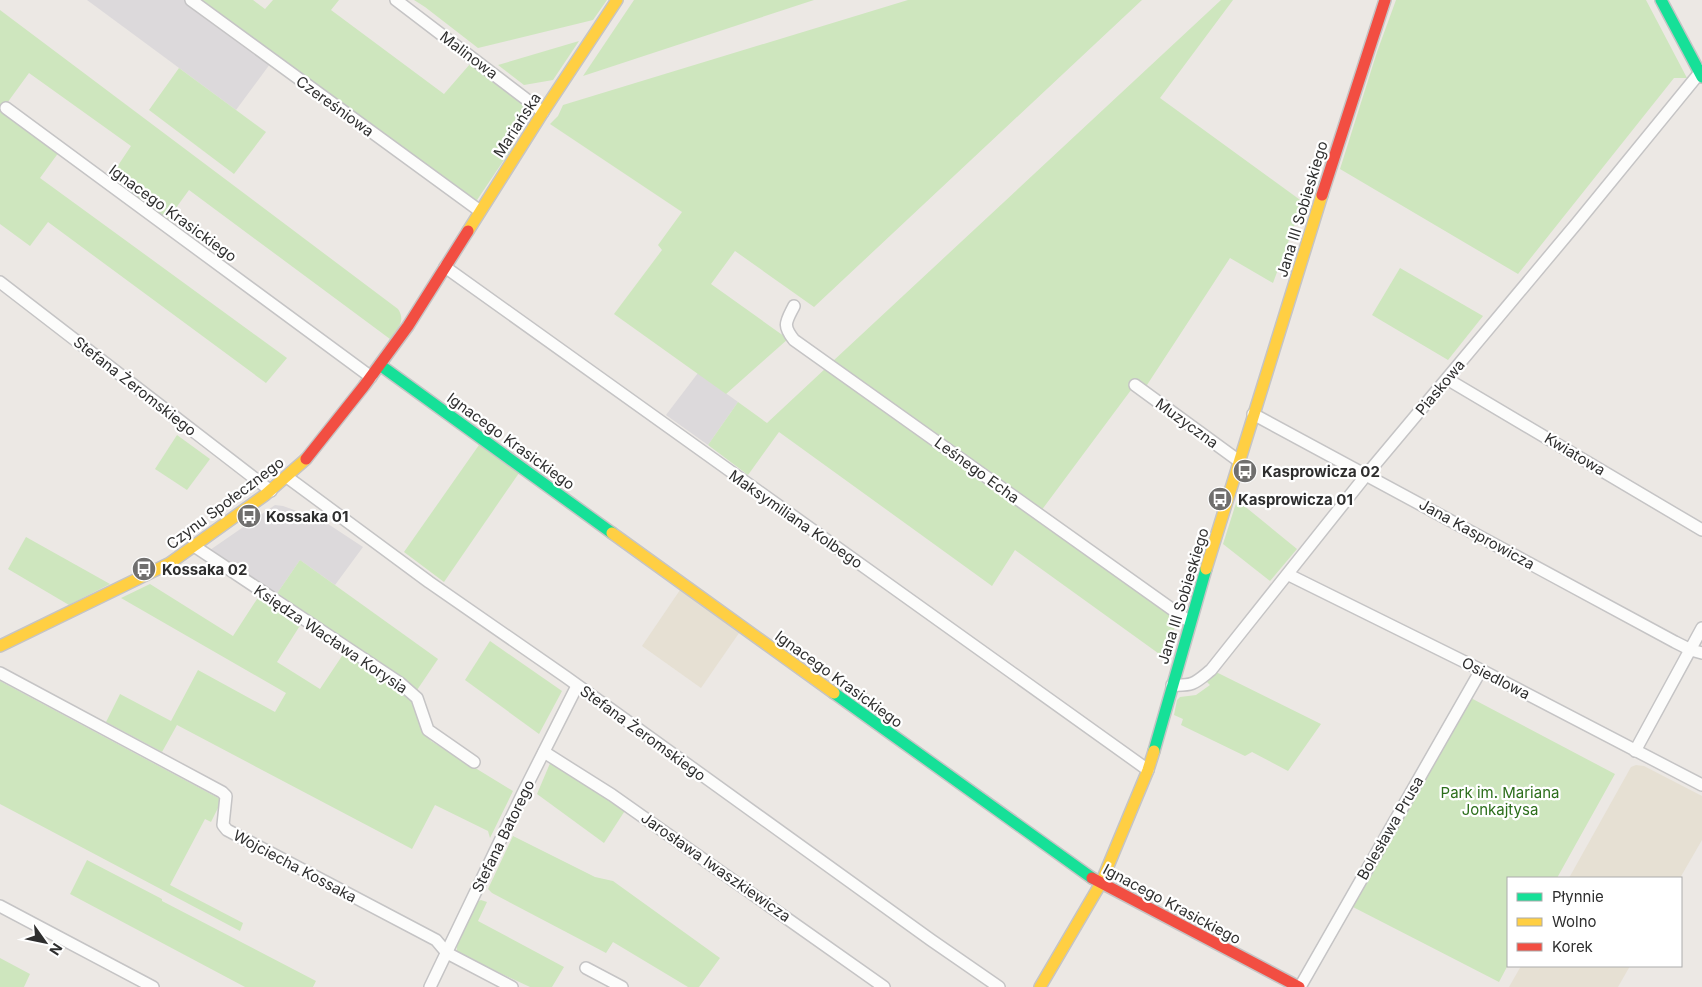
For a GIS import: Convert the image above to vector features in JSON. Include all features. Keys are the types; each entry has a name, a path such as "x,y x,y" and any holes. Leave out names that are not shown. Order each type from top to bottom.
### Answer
{"street":[{"name":"Czereśniowa","path":"191,0 480,211"},
{"name":"Malinowa","path":"396,0 543,112"},
{"name":"Mariańska","path":"445,267 543,112 617,0"},
{"name":"Jana III Sobieskiego","path":"1040,987 1101,884 1148,770 1190,622 1253,414 1353,95 1385,0"},
{"path":"1661,0 1701,73"},
{"name":"Piaskowa","path":"1172,685 1189,686 1196,683 1211,670 1289,575 1367,474 1701,73"},
{"name":"Ignacego Krasickiego","path":"6,108 372,377"},
{"name":"Czynu Społecznego","path":"0,646 164,566 271,491 300,465 372,377 408,326 445,267"},
{"name":"Maksymiliana Kolbego","path":"445,267 1148,770"},
{"name":"Stefana Żeromskiego","path":"0,282 271,491"},
{"name":"Leśnego Echa","path":"794,306 786,330 794,340 1190,622"},
{"name":"Ignacego Krasickiego","path":"380,365 1084,874 1299,987"},
{"name":"Kwiatowa","path":"1447,379 1702,530"},
{"name":"Muzyczna","path":"1135,385 1239,461"},
{"name":"Jana Kasprowicza","path":"1253,414 1696,651"},
{"name":"Stefana Żeromskiego","path":"287,477 429,582 999,987"},
{"name":"Księdza Wacława Korysia","path":"194,546 400,683 417,698 428,730 474,762"},
{"name":"Osiedlowa","path":"1289,575 1481,670 1702,785"},
{"path":"1635,751 1696,651 1702,628"},
{"name":"Bolesława Prusa","path":"1299,987 1481,670"},
{"name":"Wojciecha Kossaka","path":"0,673 222,792 226,796 223,825 227,830 436,940 447,953 512,987"},
{"name":"Stefana Batorego","path":"430,987 577,686"},
{"name":"Jarosława Iwaszkiewicza","path":"544,752 612,795 884,987"},
{"path":"0,906 153,987"},
{"path":"586,968 622,987"}],"shaded area":[{"path":"87,0 184,0 270,64 236,110"},
{"path":"698,373 738,402 708,445 666,415"},
{"path":"275,505 322,520 363,547 335,585 300,560 276,595 210,550"},
{"path":"680,590 739,633 701,688 642,646"},
{"path":"1636,765 1644,766 1702,796 1702,840 1681,877 1570,877 1631,767"},
{"path":"1520,967 1629,967 1618,987 1509,987"}],"green space":[{"path":"198,0 253,0 265,9 273,0 339,0 331,10 444,94 470,64 533,112 514,145 477,200 471,200"},
{"path":"414,0 607,0 593,20 478,48"},
{"path":"634,0 814,0 583,76"},
{"path":"908,0 1142,0 814,307 735,251 711,284 788,339 726,394 614,314 662,250 658,245 682,212 550,124 558,116 563,105"},
{"path":"1221,0 1233,0 1160,98 1303,202 1273,283 1230,258 1147,385 1131,390 1041,511 832,362"},
{"path":"1396,0 1646,0 1687,78 1674,78 1518,274 1340,169 1377,52"},
{"path":"0,10 398,309 401,321 390,339 189,190 165,223 109,179 131,146 29,73 2,110 59,152 40,178 287,358 266,383 48,222 30,246 0,224"},
{"path":"579,41 553,80 524,85 498,65"},
{"path":"179,68 266,132 234,174 149,110"},
{"path":"1400,268 1483,316 1448,360 1372,315"},
{"path":"827,367 1178,617 1171,640 1169,661 1015,550 992,586 779,432 748,475 708,445 738,402 767,423"},
{"path":"177,435 210,459 187,490 155,469"},
{"path":"479,445 519,473 444,582 404,552"},
{"path":"1237,500 1297,549 1270,581 1223,544"},
{"path":"26,537 110,584 69,605 8,569"},
{"path":"300,560 438,659 417,690 276,595"},
{"path":"150,584 233,636 259,596 301,624 277,662 320,689 344,653 406,694 431,741 513,791 490,838 488,831 435,805 412,849 177,725 162,752 106,722 120,694 171,721 198,670 275,712 286,693 121,598"},
{"path":"490,641 562,691 539,734 465,680"},
{"path":"1216,672 1321,724 1288,771 1252,752 1245,756 1181,725 1183,719 1174,715 1177,700 1180,697 1196,695 1210,685 1207,682"},
{"path":"0,681 222,800 211,822 205,819 170,885 243,923 240,931 0,804"},
{"name":"Park im. Mariana Jonkajtysa","path":"1469,697 1615,774 1558,877 1507,877 1507,967 1499,982 1351,906"},
{"path":"551,761 626,809 604,843 537,794"},
{"path":"513,836 595,877 613,881 720,958 699,987 688,987 613,942 606,953 492,893 488,889"},
{"path":"87,860 316,981 313,987 245,987 70,894"},
{"path":"481,900 487,902 478,921 564,967 552,987 530,987 457,953 458,940 463,927 476,902"},
{"path":"0,958 30,974 24,987 0,987"}],"traffic: fast":[{"path":"1661,0 1702,77"},
{"path":"380,365 612,533"},
{"path":"1154,751 1206,569"},
{"path":"834,693 1092,878"}],"traffic: slow":[{"path":"468,231 617,0"},
{"path":"1206,569 1322,195"},
{"path":"0,646 170,563 265,495 306,459"},
{"path":"612,533 834,693"},
{"path":"1040,987 1101,883 1148,770 1154,751"}],"traffic: jam":[{"path":"1322,195 1385,0"},
{"path":"306,459 364,386 408,326 468,231"},
{"path":"1092,878 1299,987"}],"place":[{"name":"Kasprowicza 02","path":"1245,471"},
{"name":"Kasprowicza 01","path":"1220,499"},
{"name":"Kossaka 01","path":"249,516"},
{"name":"Kossaka 02","path":"144,569"}]}
